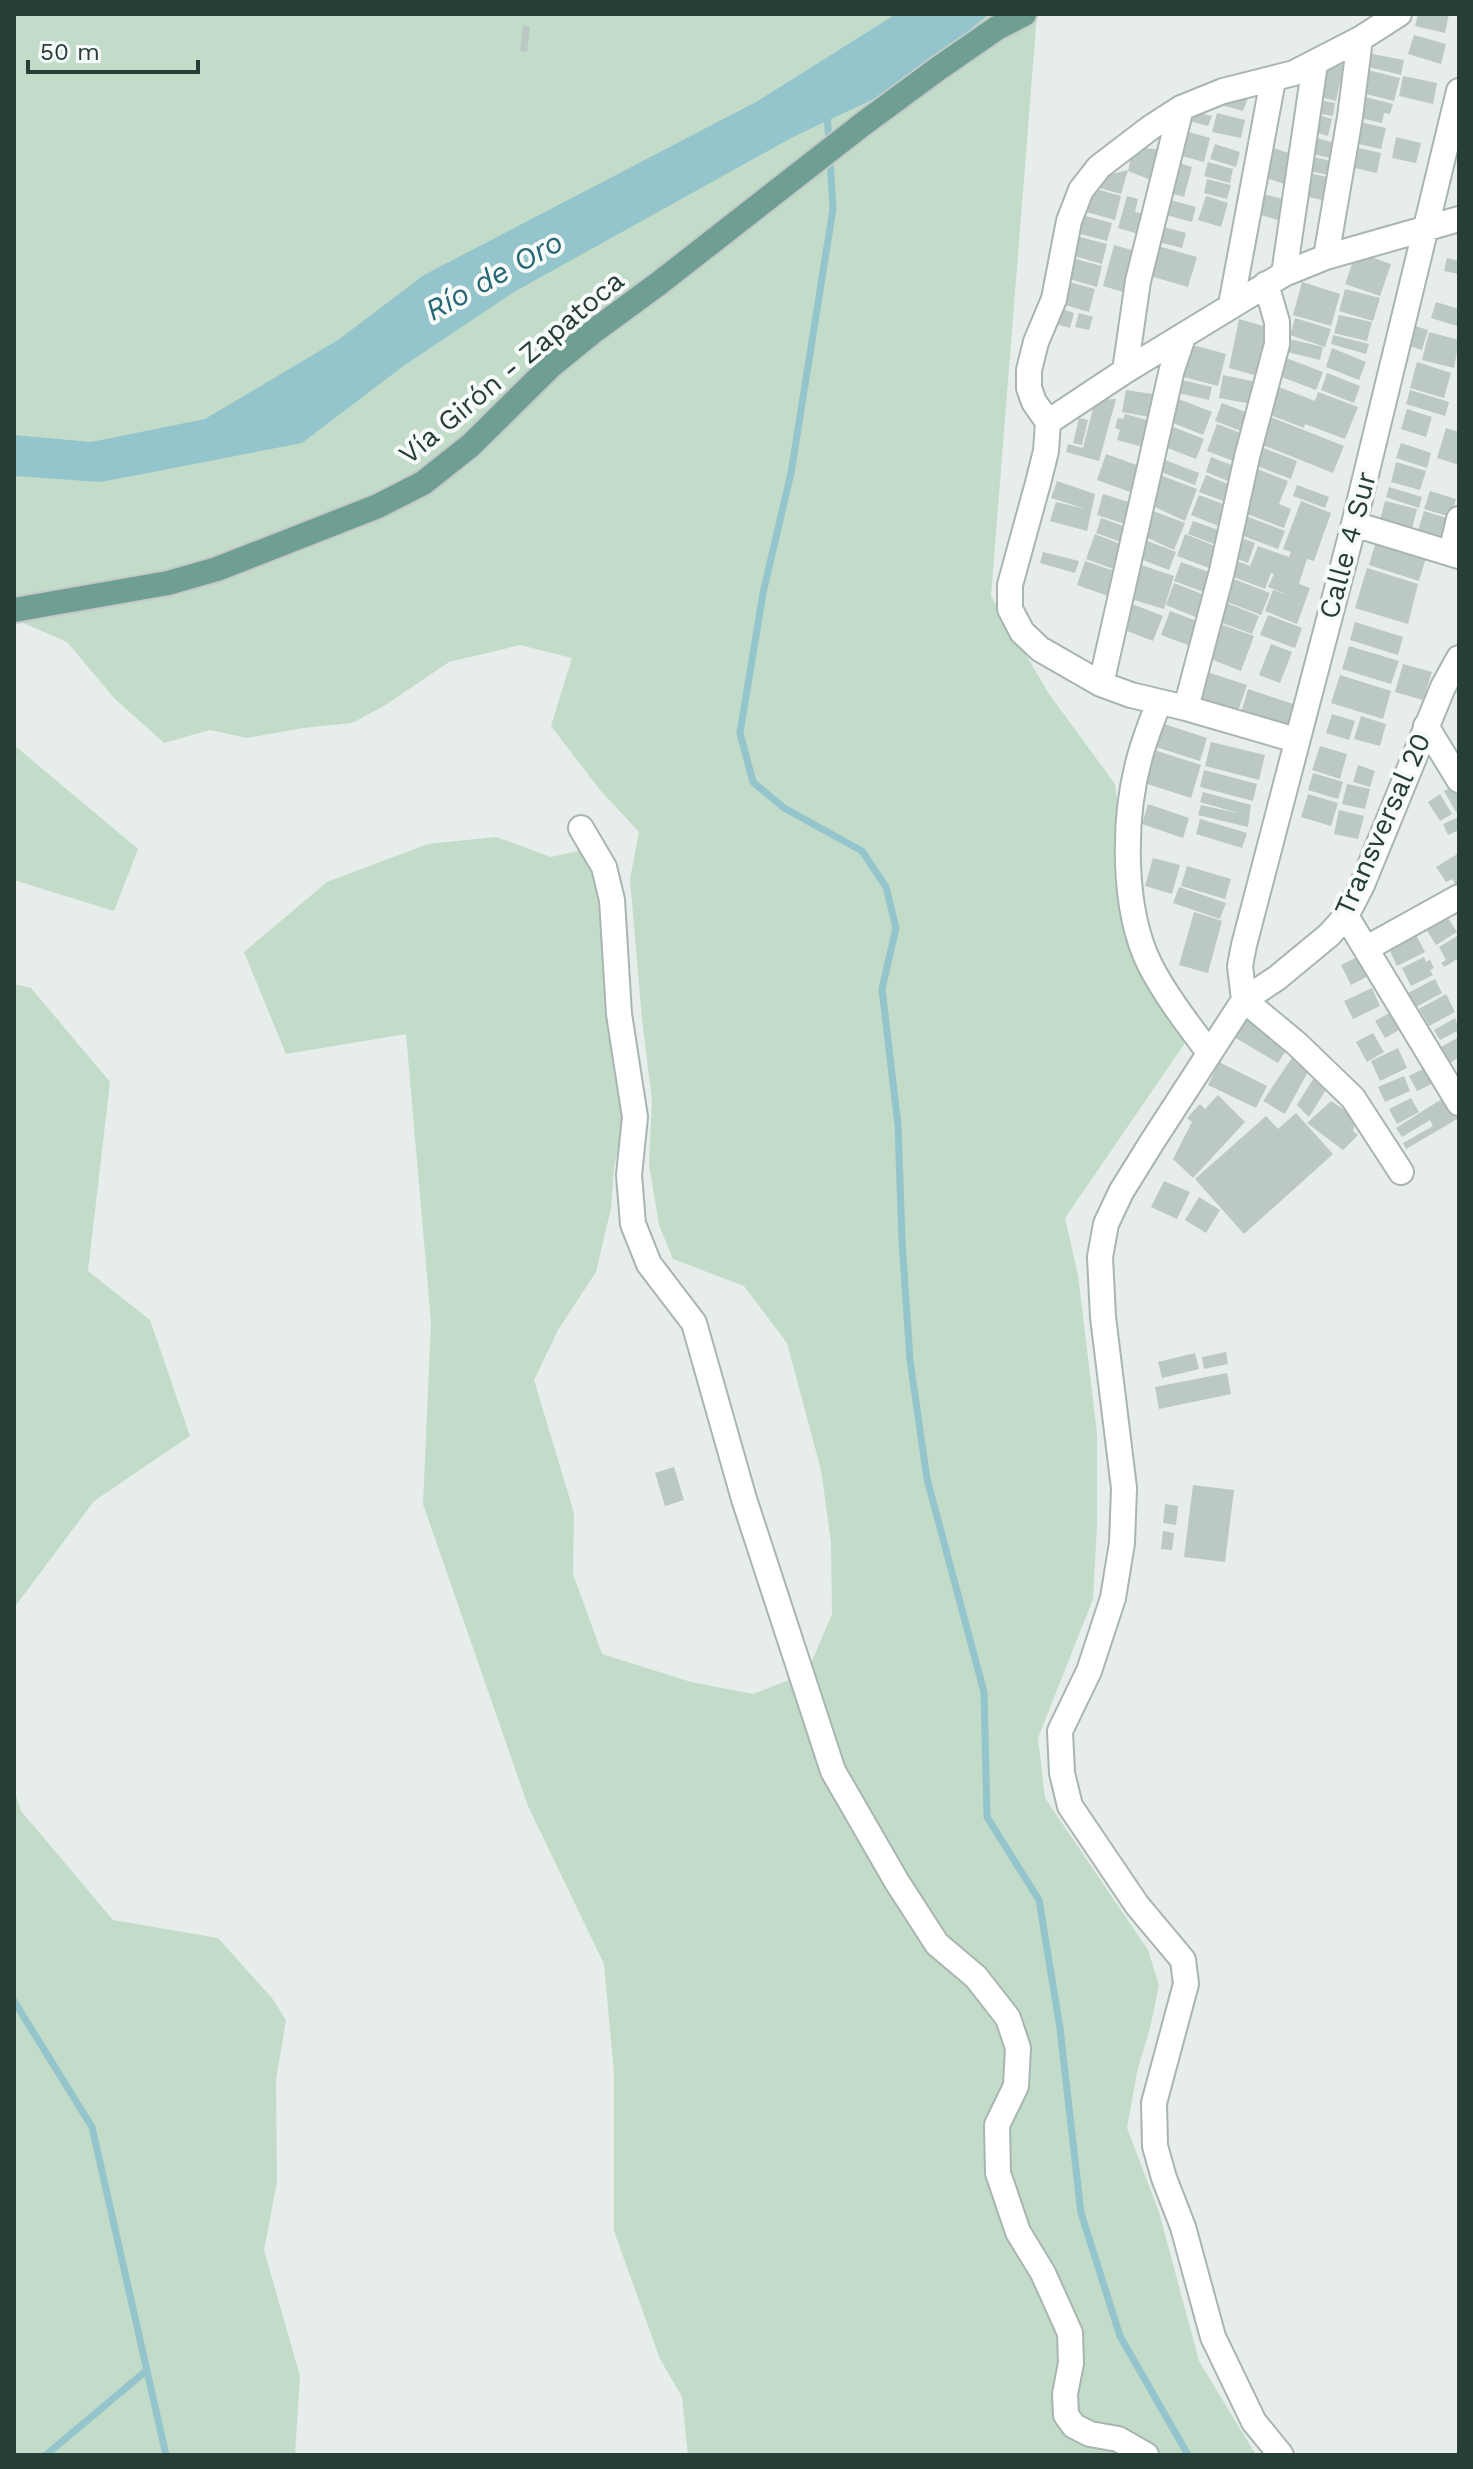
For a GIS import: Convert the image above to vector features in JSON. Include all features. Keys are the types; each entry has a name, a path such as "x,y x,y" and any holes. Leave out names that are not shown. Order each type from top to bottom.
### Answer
{"main road":[{"name":"Vía Girón - Zapatoca","path":"14,610 168,583 217,569 378,506 423,483 471,445 551,366 863,124 951,60 1024,14"}],"street":[{"path":"1296,740 1101,684 1040,649 1022,632 1010,609 1010,585 1046,451 1048,422 1034,402 1029,388 1029,370 1036,342 1054,299 1069,221 1081,190 1099,167 1181,108 1223,91 1273,80 1315,64 1399,14"},
{"path":"1326,257 1360,39"},
{"path":"1186,708 1277,344 1275,279 1315,64"},
{"path":"1231,305 1273,80"},
{"name":"Calle 4 Sur","path":"1244,1000 1240,966 1244,945 1354,524 1459,91"},
{"path":"1125,371 1138,281 1181,108"},
{"path":"1048,422 1275,279 1326,257 1459,219"},
{"path":"1101,684 1172,369 1183,337"},
{"path":"1354,524 1455,554 1459,519"},
{"name":"Transversal 20","path":"1244,1000 1307,957 1346,916 1362,885 1426,726 1459,658"},
{"path":"1159,702 1138,760 1129,812 1129,871 1135,918 1148,962 1171,1002 1208,1051"},
{"path":"1426,726 1459,780"},
{"path":"581,828 604,867 612,900 619,1014 635,1117 629,1175 633,1224 649,1264 694,1323 744,1499 833,1771 937,1944 976,1977 1008,2018 1018,2048 1016,2086 997,2125 998,2173 1018,2232 1043,2273 1070,2333 1071,2363 1065,2394 1066,2415 1074,2426 1090,2434 1118,2439 1146,2455"},
{"path":"1367,948 1459,897"},
{"path":"1346,916 1459,1103"},
{"path":"1281,2455 1254,2422 1213,2337 1183,2227 1155,2146 1154,2103 1186,1984 1183,1960 1137,1905 1070,1806 1062,1773 1060,1731 1089,1671 1113,1598 1122,1543 1123,1473 1103,1317 1100,1257 1104,1235 1121,1192 1208,1051 1244,1000 1297,1044 1353,1098 1401,1172"}],"green space":[{"path":"14,14 1037,14 991,596 1049,694 1115,784 1136,949 1187,1040 1065,1218 1078,1275 1097,1433 1097,1526 1093,1599 1038,1738 1045,1798 1148,1950 1159,1985 1137,2072 1127,2128 1159,2212 1199,2361 1256,2455 688,2455 682,2397 660,2359 614,2231 614,2073 604,1964 528,1806 423,1504 431,1322 406,1034 286,1054 244,952 327,882 428,844 496,837 551,857 583,850 601,889 625,1122 614,1167 611,1208 596,1272 558,1330 534,1380 574,1513 573,1574 602,1654 691,1682 753,1694 807,1673 832,1614 831,1542 821,1470 787,1343 744,1286 673,1259 659,1225 649,1164 652,1100 630,879 639,832 600,790 551,726 572,658 520,645 449,662 384,706 352,723 247,738 210,730 164,743 114,698 67,642 14,619"},
{"path":"14,745 138,849 114,911 14,880"},
{"path":"14,984 31,988 110,1082 88,1271 150,1320 190,1436 94,1501 14,1608"},
{"path":"14,1790 21,1811 113,1920 218,1938 272,1998 286,2020 276,2080 277,2182 264,2250 300,2376 295,2455 14,2455"}],"water":[{"name":"Río de Oro","path":"896,14 989,14 899,87 793,137 514,292 402,367 302,443 101,482 14,476 14,435 91,442 205,419 338,340 424,275 756,102"}],"building":[{"path":"1418,14 1449,14 1445,33 1415,26"},
{"path":"523,26 530,27 527,52 520,51"},
{"path":"1414,35 1446,44 1441,64 1408,54"},
{"path":"1372,54 1404,60 1401,75 1369,67"},
{"path":"1327,61 1351,67 1347,83 1340,82 1336,101 1312,95"},
{"path":"1368,70 1400,78 1394,101 1362,93"},
{"path":"1403,76 1437,83 1433,104 1399,96"},
{"path":"1220,94 1248,98 1243,111 1214,103"},
{"path":"1361,96 1393,104 1390,114 1384,113 1382,123 1356,117"},
{"path":"1313,99 1335,103 1333,116 1311,112"},
{"path":"1187,110 1212,116 1208,126 1182,119"},
{"path":"1217,113 1245,120 1241,138 1212,132"},
{"path":"1312,113 1332,119 1328,136 1308,130"},
{"path":"1360,122 1386,128 1381,149 1355,143"},
{"path":"1178,129 1210,138 1204,162 1171,153"},
{"path":"1314,137 1342,145 1338,160 1309,153"},
{"path":"1396,137 1421,143 1416,163 1392,158"},
{"path":"1215,144 1240,152 1236,167 1210,159"},
{"path":"1265,145 1297,156 1291,186 1263,177"},
{"path":"1133,147 1165,150 1156,182 1128,171"},
{"path":"1354,147 1381,153 1377,173 1350,167"},
{"path":"1309,156 1336,162 1333,176 1306,170"},
{"path":"1176,162 1192,167 1184,197 1167,192"},
{"path":"1208,162 1233,169 1230,183 1204,176"},
{"path":"1128,170 1121,194 1092,186 1108,175"},
{"path":"1308,173 1332,178 1327,201 1303,196"},
{"path":"1207,179 1231,185 1227,199 1204,193"},
{"path":"1089,187 1121,196 1115,220 1083,211"},
{"path":"1256,192 1290,201 1284,222 1251,212"},
{"path":"1127,196 1138,199 1135,212 1147,215 1142,235 1118,228"},
{"path":"1206,196 1228,203 1221,227 1198,220"},
{"path":"1163,198 1196,207 1192,222 1159,213"},
{"path":"1082,215 1112,223 1107,241 1077,233"},
{"path":"1156,225 1186,233 1182,248 1151,240"},
{"path":"1076,236 1107,244 1102,264 1071,255"},
{"path":"1151,244 1197,257 1188,287 1143,274"},
{"path":"1114,245 1142,253 1130,294 1103,286"},
{"path":"1356,252 1391,264 1380,296 1345,284"},
{"path":"1072,258 1102,266 1097,287 1066,278"},
{"path":"1447,258 1459,261 1459,274 1444,271"},
{"path":"1065,281 1095,289 1089,312 1058,303"},
{"path":"1302,282 1340,294 1331,326 1293,315"},
{"path":"1345,289 1380,298 1373,321 1339,311"},
{"path":"1436,302 1459,309 1457,326 1431,318"},
{"path":"1059,308 1074,313 1070,328 1055,324"},
{"path":"1079,313 1093,317 1089,330 1075,327"},
{"path":"1339,315 1372,322 1367,341 1334,333"},
{"path":"1295,318 1331,329 1325,347 1290,335"},
{"path":"1239,319 1274,329 1261,377 1229,368"},
{"path":"1415,326 1428,330 1422,350 1409,346"},
{"path":"1429,332 1459,340 1454,368 1422,360"},
{"path":"1333,335 1369,344 1366,354 1331,344"},
{"path":"1289,339 1323,347 1320,360 1287,352"},
{"path":"1189,344 1226,354 1218,386 1180,376"},
{"path":"1332,348 1366,362 1359,380 1326,367"},
{"path":"1286,358 1323,372 1316,390 1279,376"},
{"path":"1417,362 1451,373 1444,398 1410,388"},
{"path":"1327,373 1360,386 1354,403 1321,390"},
{"path":"1223,375 1261,383 1257,405 1219,398"},
{"path":"1177,379 1212,387 1209,400 1174,392"},
{"path":"1271,384 1315,401 1318,392 1358,407 1345,439 1260,411"},
{"path":"1126,390 1159,395 1155,418 1122,412"},
{"path":"1410,390 1449,402 1445,416 1406,404"},
{"path":"1176,398 1212,412 1203,435 1168,421"},
{"path":"1116,399 1099,461 1066,452 1068,444 1083,448 1093,408 1083,405 1090,400"},
{"path":"1222,403 1256,416 1249,434 1215,421"},
{"path":"1407,409 1432,417 1426,437 1401,429"},
{"path":"1125,414 1154,422 1147,448 1117,440 1120,430 1115,428 1118,418 1123,419"},
{"path":"1268,416 1344,446 1333,473 1258,443"},
{"path":"1079,418 1088,420 1082,445 1073,443"},
{"path":"1217,424 1251,437 1241,464 1207,451"},
{"path":"1168,425 1204,439 1196,459 1160,445"},
{"path":"1446,428 1459,432 1459,465 1437,458"},
{"path":"1401,443 1431,453 1427,468 1396,458"},
{"path":"1256,445 1297,461 1291,479 1249,463"},
{"path":"1106,454 1142,467 1133,493 1097,480"},
{"path":"1157,457 1199,473 1195,485 1153,469"},
{"path":"1211,457 1239,468 1233,483 1206,472"},
{"path":"1396,462 1426,471 1420,490 1391,482"},
{"path":"1249,466 1288,481 1279,504 1291,509 1284,528 1237,510"},
{"path":"1152,472 1197,489 1185,521 1146,503"},
{"path":"1206,475 1237,488 1231,504 1199,492"},
{"path":"1057,481 1095,494 1087,531 1050,521 1056,502 1086,509 1051,498"},
{"path":"1297,485 1329,497 1325,508 1293,496"},
{"path":"1389,487 1422,497 1419,508 1386,497"},
{"path":"1430,491 1456,499 1451,517 1424,509"},
{"path":"1103,494 1138,505 1131,526 1097,515"},
{"path":"1199,495 1234,508 1226,529 1191,515"},
{"path":"1301,501 1331,513 1314,561 1307,559 1299,584 1310,588 1297,624 1265,611 1273,590 1288,595 1268,587 1274,574 1271,573 1265,589 1226,574 1232,559 1250,566 1258,546 1289,557 1291,552 1283,549"},
{"path":"1385,501 1417,509 1411,533 1379,524"},
{"path":"1145,508 1185,523 1174,550 1139,534"},
{"path":"1424,511 1450,519 1443,542 1417,534"},
{"path":"1240,514 1285,531 1278,549 1233,532"},
{"path":"1101,518 1129,528 1124,543 1096,533"},
{"path":"1193,521 1227,533 1222,547 1188,534"},
{"path":"1095,534 1128,547 1119,571 1086,559"},
{"path":"1185,534 1225,550 1217,571 1177,556"},
{"path":"1236,536 1255,543 1248,563 1229,556"},
{"path":"1377,538 1427,554 1419,581 1369,565"},
{"path":"1142,539 1176,552 1169,570 1135,557"},
{"path":"1043,552 1079,561 1075,573 1040,563"},
{"path":"1085,561 1120,573 1111,597 1077,585"},
{"path":"1181,562 1217,575 1209,594 1174,581"},
{"path":"1135,563 1174,576 1164,609 1124,597"},
{"path":"1367,568 1418,584 1408,624 1355,608"},
{"path":"1226,576 1270,593 1261,615 1217,598"},
{"path":"1174,583 1212,598 1203,620 1166,605"},
{"path":"1219,600 1259,616 1252,634 1212,619"},
{"path":"1127,602 1163,616 1153,641 1117,627"},
{"path":"1170,611 1202,623 1193,647 1161,635"},
{"path":"1268,615 1302,628 1295,648 1260,635"},
{"path":"1215,622 1254,636 1241,671 1203,656"},
{"path":"1355,622 1403,637 1398,655 1350,640"},
{"path":"1271,644 1292,652 1280,683 1259,675"},
{"path":"1349,646 1399,661 1391,684 1342,669"},
{"path":"1403,664 1432,672 1423,700 1395,692"},
{"path":"1198,669 1247,685 1237,714 1191,700"},
{"path":"1340,675 1391,691 1383,719 1331,703"},
{"path":"1248,689 1296,705 1288,729 1241,713"},
{"path":"1332,714 1355,721 1349,740 1326,733"},
{"path":"1361,716 1386,724 1380,746 1354,739"},
{"path":"1164,724 1207,738 1200,761 1156,747"},
{"path":"1211,742 1265,755 1259,780 1205,766"},
{"path":"1320,746 1347,754 1340,779 1312,770"},
{"path":"1154,750 1201,765 1191,798 1144,783"},
{"path":"1358,765 1375,771 1370,787 1353,782"},
{"path":"1204,770 1257,784 1253,801 1200,787"},
{"path":"1313,773 1343,782 1338,799 1308,790"},
{"path":"1347,784 1370,789 1365,809 1342,804"},
{"path":"1453,787 1459,799 1459,810 1456,812 1444,791"},
{"path":"1203,792 1251,805 1248,827 1198,815 1201,805 1242,814 1200,802"},
{"path":"1308,794 1338,803 1331,826 1301,817"},
{"path":"1440,794 1452,814 1440,821 1428,802"},
{"path":"1148,804 1189,818 1183,838 1142,824"},
{"path":"1339,810 1364,816 1358,839 1334,834"},
{"path":"1459,817 1459,830 1448,835 1443,824"},
{"path":"1200,819 1247,833 1242,848 1196,834"},
{"path":"1459,853 1459,883 1456,885 1452,879 1446,882 1436,867"},
{"path":"1153,858 1180,865 1172,894 1145,886"},
{"path":"1187,866 1231,879 1225,899 1181,886"},
{"path":"1179,887 1226,903 1220,919 1173,903"},
{"path":"1194,912 1222,921 1208,973 1179,965"},
{"path":"1446,915 1457,932 1436,945 1425,927"},
{"path":"1415,933 1425,952 1397,966 1388,947"},
{"path":"1459,935 1459,958 1444,967 1441,963 1446,960 1439,947"},
{"path":"1363,954 1372,974 1351,985 1341,965"},
{"path":"1424,957 1426,962 1430,960 1434,968 1430,970 1433,975 1411,986 1402,968"},
{"path":"1435,979 1442,993 1416,1007 1408,993"},
{"path":"1372,988 1380,1006 1353,1019 1344,1001"},
{"path":"1446,994 1455,1012 1429,1026 1419,1009"},
{"path":"1398,1008 1408,1025 1385,1038 1375,1021"},
{"path":"1455,1018 1459,1030 1440,1040 1434,1030"},
{"path":"1245,1019 1289,1046 1278,1063 1234,1037"},
{"path":"1373,1033 1384,1052 1367,1062 1356,1042"},
{"path":"1459,1037 1459,1057 1450,1063 1441,1047"},
{"path":"1398,1048 1407,1068 1380,1081 1371,1061"},
{"path":"1293,1056 1310,1068 1285,1114 1263,1101"},
{"path":"1219,1062 1267,1086 1256,1108 1208,1085"},
{"path":"1429,1066 1436,1082 1417,1091 1409,1076"},
{"path":"1404,1076 1410,1091 1385,1102 1378,1087"},
{"path":"1313,1079 1327,1088 1309,1117 1297,1105"},
{"path":"1218,1095 1245,1122 1193,1178 1173,1159 1192,1122 1187,1118 1200,1104 1205,1109"},
{"path":"1448,1095 1459,1118 1406,1149 1403,1143 1433,1126 1430,1120 1402,1137 1396,1128"},
{"path":"1411,1098 1419,1112 1397,1124 1389,1109"},
{"path":"1331,1101 1357,1118 1353,1131 1358,1135 1343,1150 1307,1123"},
{"path":"1296,1113 1333,1154 1244,1234 1195,1179 1266,1116 1278,1129"},
{"path":"1164,1181 1190,1192 1177,1219 1151,1207"},
{"path":"1199,1197 1220,1210 1206,1233 1185,1220"},
{"path":"1226,1352 1228,1364 1204,1369 1202,1357"},
{"path":"1195,1353 1199,1369 1162,1378 1158,1362"},
{"path":"1227,1373 1231,1394 1159,1409 1155,1387"},
{"path":"674,1467 684,1500 665,1506 655,1473"},
{"path":"1193,1485 1234,1490 1225,1562 1184,1557"},
{"path":"1165,1504 1178,1506 1176,1525 1163,1523"},
{"path":"1163,1531 1174,1533 1172,1550 1161,1549"}],"waterway":[{"path":"827,114 829,142"},
{"path":"830,158 833,209 791,473 763,593 740,733 753,782 784,808 862,851 886,887 896,928 882,989 898,1125 910,1360 927,1479 984,1692 987,1817 1039,1900 1060,2028 1081,2213 1120,2336 1188,2455"},
{"path":"14,2001 92,2127 166,2455"},
{"path":"46,2455 147,2370"}]}
